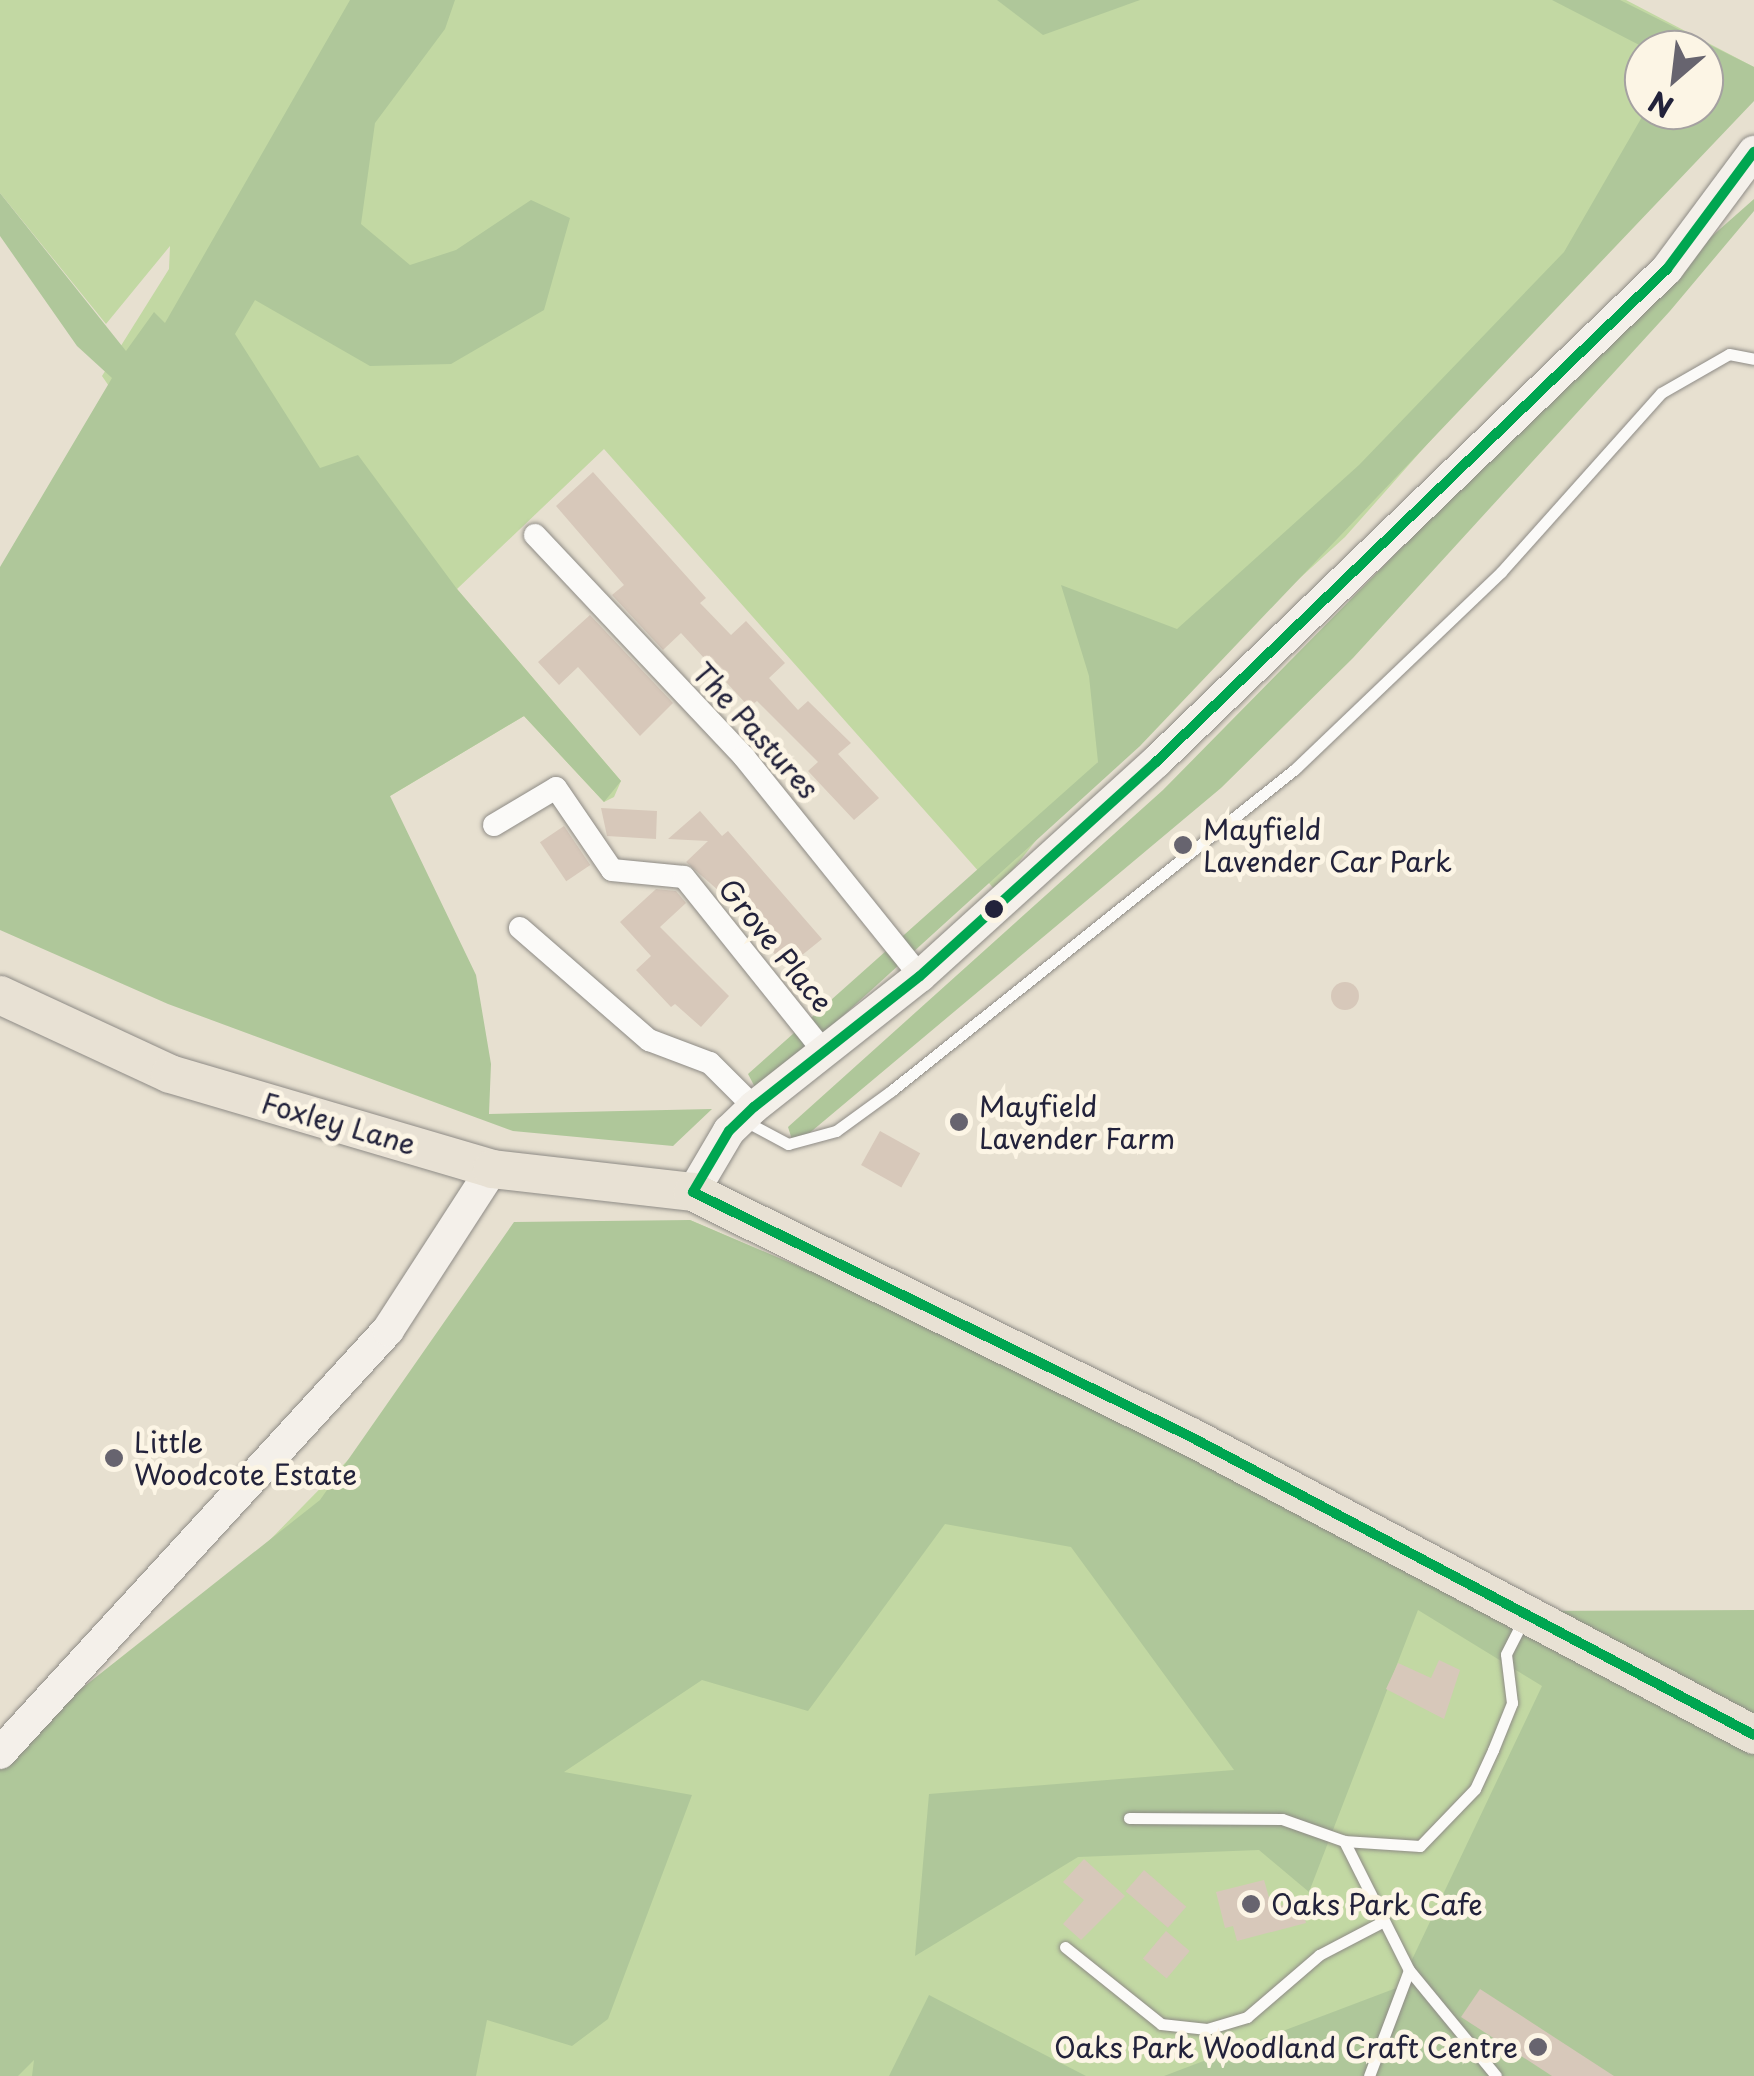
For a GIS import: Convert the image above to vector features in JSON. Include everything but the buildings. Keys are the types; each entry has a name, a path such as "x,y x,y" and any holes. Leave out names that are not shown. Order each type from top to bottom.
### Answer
{"main road":[{"path":"1754,152 1667,268 1156,762 920,976 748,1113 694,1192 1528,1611 1754,1735"},
{"name":"Foxley Lane","path":"0,995 170,1074 492,1169 694,1192"},
{"path":"0,1754 388,1330 492,1169"}],"street":[{"name":"The Pastures","path":"535,534 744,757 920,976"},
{"name":"Grove Place","path":"494,825 556,788 612,870 684,877 824,1052"},
{"path":"520,928 648,1040 710,1064 748,1113"}],"lane":[{"path":"748,1113 788,1144 836,1131 891,1092 1295,768 1501,572 1661,394 1729,354 1754,359"},
{"path":"1129,1818 1282,1819 1344,1841 1420,1846 1475,1789 1512,1703 1506,1654 1528,1611"},
{"path":"1344,1841 1409,1970 1496,2076"},
{"path":"1065,1946 1161,2024 1207,2028 1247,2017 1319,1955 1384,1922"},
{"path":"1370,2076 1409,1970"}],"green space":[{"path":"0,0 1626,0 1683,30 1624,30 1624,130 1705,130 1345,537 1098,762 996,891 604,449 457,589 621,781 614,797 604,802 524,716 390,796 102,376 169,269 170,246 106,324 0,193"},
{"path":"350,0 455,0 445,29 375,123 361,224 410,265 456,250 531,200 570,218 544,310 451,364 370,366 255,300 235,334 320,468 358,455 457,589 621,781 604,802 524,716 390,796 476,975 491,1064 489,1114 712,1109 673,1146 513,1131 168,1004 0,930 0,567 112,378 77,346 0,236 0,193 126,351 154,312 165,323"},
{"path":"997,0 1140,0 1043,35"},
{"path":"1552,0 1620,0 1680,30 1624,30 1624,37"},
{"path":"1724,51 1754,67 1754,75 1724,109"},
{"path":"1724,52 1754,67 1754,101 1140,746 758,1093 748,1074 1098,762 1089,676 1061,585 1177,629 1359,465 1564,252 1634,130 1724,130"},
{"path":"1754,199 1754,211 1670,311 1353,658 1221,788 794,1146 788,1127 1163,790 1685,260"},
{"path":"690,1220 1153,1418 1528,1611 1754,2076 0,2076 0,1816 566,1237"},
{"path":"690,1220 1153,1418 1528,1611 1754,1610 1754,2076 1164,2076 1399,1987 1542,1686 1418,1610 1309,1892 1259,1850 1078,1857 915,1956 929,1794 1234,1770 1071,1547 945,1524 808,1711 702,1680 564,1772 692,1795 608,2019 572,2046 487,2020 476,2076 32,2076 34,2060 18,2076 0,2076 0,1753 320,1500 514,1222"},
{"path":"929,1995 1086,2076 889,2076"}],"transit line":[{"path":"693,1192 729,1131 754,1107 920,976 1156,762 1667,269 1754,152"},
{"path":"693,1192 1191,1437 1754,1735"}],"place":[{"name":"Mayfield Lavender Car Park","path":"1183,845"},
{"name":"Mayfield Lavender Farm","path":"959,1122"},
{"name":"Little Woodcote Estate","path":"114,1458"},
{"name":"Oaks Park Cafe","path":"1251,1904"},
{"name":"Oaks Park Woodland Craft Centre","path":"1538,2047"}]}
